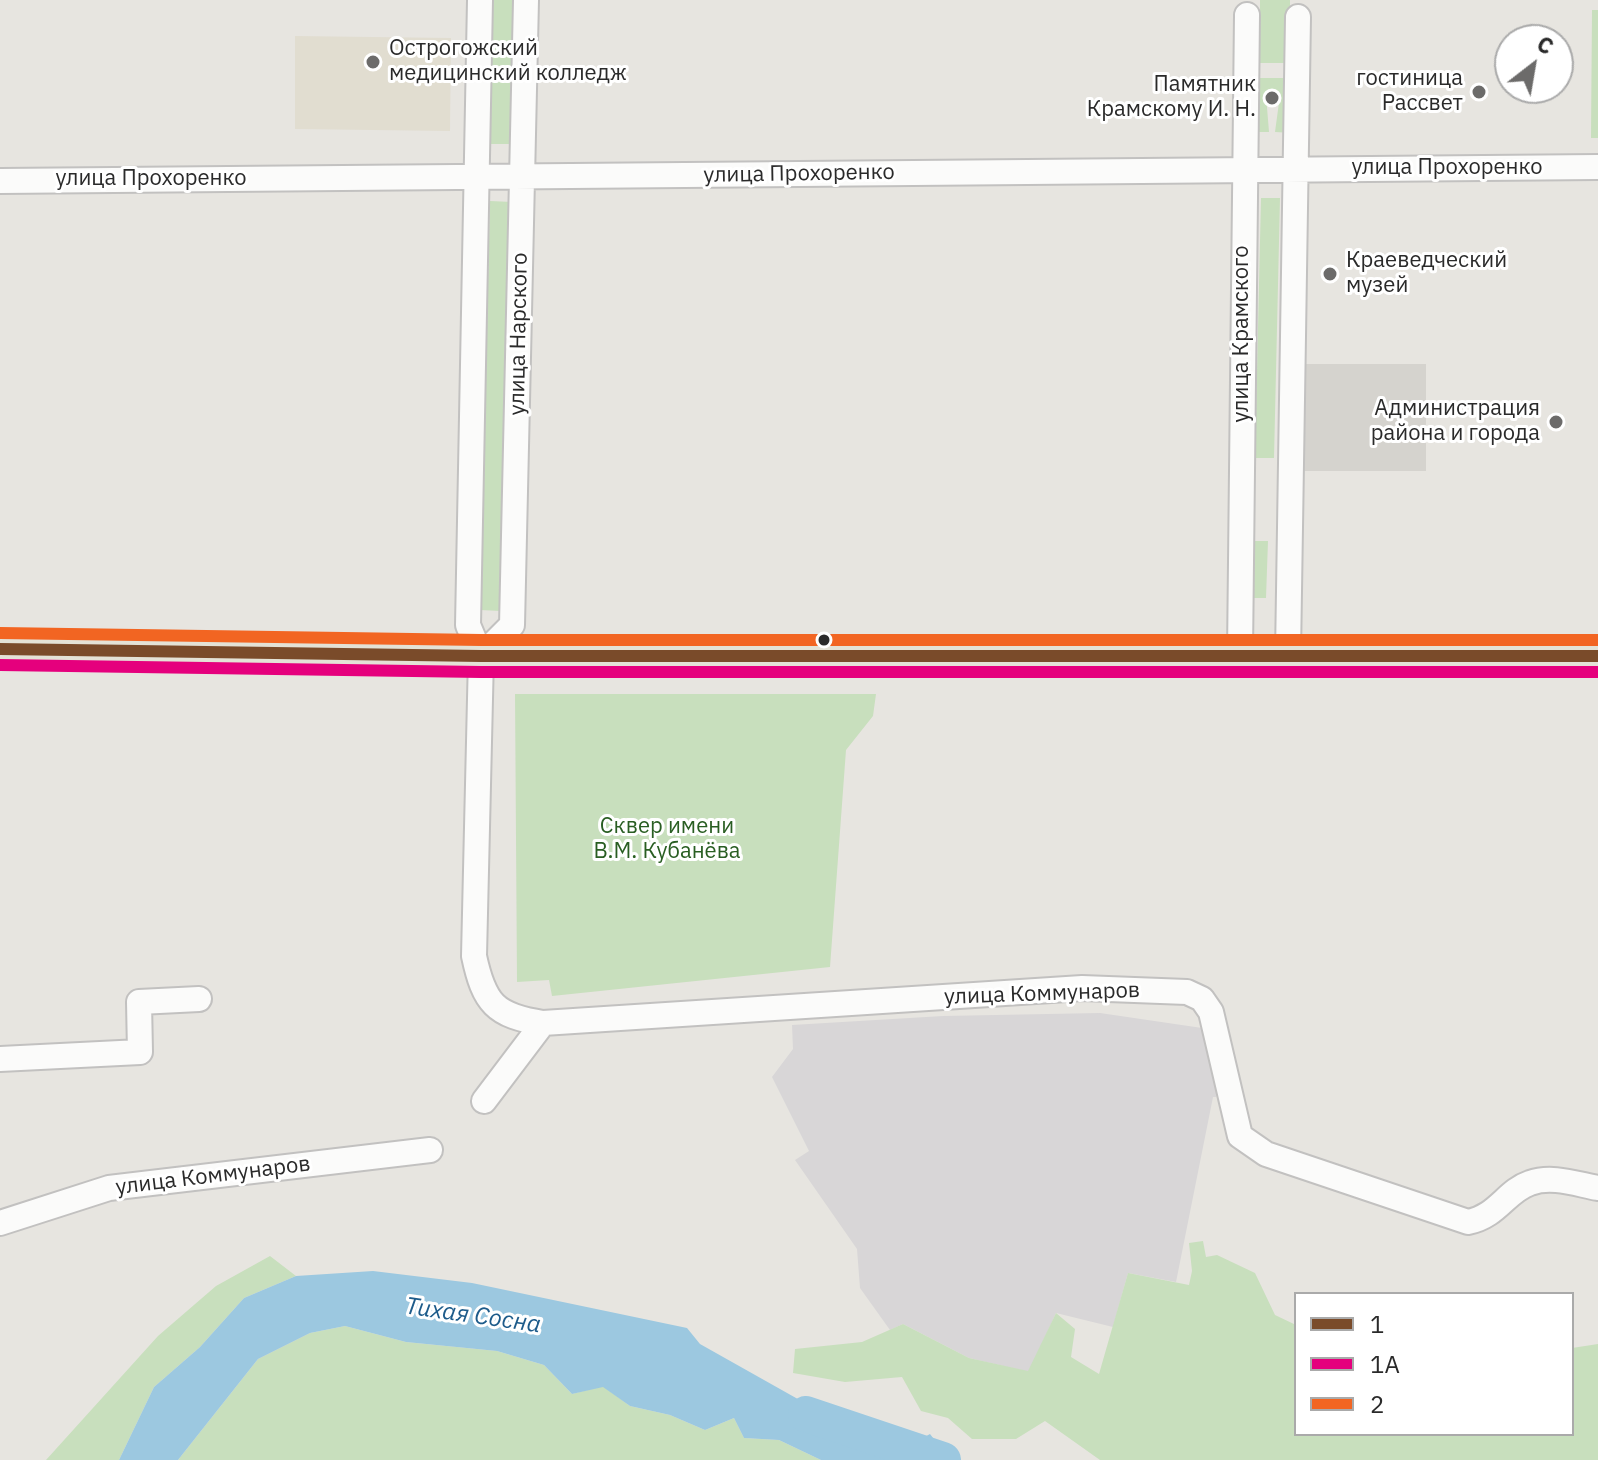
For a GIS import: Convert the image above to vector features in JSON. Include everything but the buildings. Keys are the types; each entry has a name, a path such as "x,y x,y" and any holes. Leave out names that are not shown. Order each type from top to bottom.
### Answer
{"main road":[{"path":"0,649 481,656 1240,653 1598,656"}],"street":[{"name":"улица Нарского","path":"480,0 468,625 481,656 474,956 480,984 490,1003 515,1019 543,1023"},
{"name":"улица Нарского","path":"481,656 512,625 526,0"},
{"name":"улица Крамского","path":"1240,653 1247,15"},
{"path":"1288,654 1298,17"},
{"name":"улица Прохоренко","path":"0,181 1598,167"},
{"name":"улица Коммунаров","path":"543,1023 1082,988 1187,992 1202,999 1211,1012 1240,1136 1266,1154 1468,1222 1495,1212 1527,1183 1552,1179 1598,1188"},
{"path":"0,1059 140,1052 139,1002 199,999"},
{"path":"484,1101 543,1023"},
{"name":"улица Коммунаров","path":"0,1223 109,1188 430,1150"}],"shaded area":[{"name":"Острогожский медицинский колледж","path":"295,36 451,38 450,131 295,129"},
{"path":"1300,364 1426,364 1426,471 1300,471"},
{"path":"1100,1013 1202,1028 1220,1077 1216,1097 1213,1097 1176,1282 1128,1273 1113,1327 1056,1313 1029,1372 969,1358 903,1324 890,1330 860,1288 857,1249 795,1160 809,1151 772,1077 793,1049 792,1025 943,1016"}],"green space":[{"path":"487,0 518,0 516,144 485,144"},
{"path":"1260,0 1290,0 1290,63 1260,63"},
{"path":"1592,10 1598,10 1598,138 1591,138"},
{"path":"1254,78 1294,78 1293,133 1275,132 1280,95 1266,95 1269,132 1253,132"},
{"path":"1261,198 1280,198 1274,458 1255,458"},
{"path":"490,201 512,202 501,611 480,610"},
{"path":"1254,541 1268,541 1266,598 1252,598"},
{"name":"Сквер имени В.М. Кубанёва","path":"515,694 876,694 873,716 846,750 830,967 552,996 549,980 517,982"},
{"path":"1203,1241 1206,1257 1217,1255 1255,1273 1275,1315 1294,1324 1294,1436 1574,1436 1574,1348 1598,1344 1598,1460 1100,1460 1045,1421 1016,1439 972,1439 948,1418 921,1411 902,1377 845,1382 793,1373 795,1349 862,1342 903,1324 969,1358 1028,1371 1056,1313 1075,1329 1071,1357 1099,1374 1128,1273 1189,1285 1192,1271 1189,1243"},
{"path":"270,1256 296,1276 244,1298 200,1347 154,1387 119,1460 46,1460 158,1336 216,1286"},
{"path":"345,1326 406,1342 497,1351 544,1365 572,1394 603,1386 630,1406 670,1415 705,1430 734,1418 744,1438 779,1440 821,1460 178,1460 258,1359 310,1333"}],"water":[{"path":"373,1271 472,1283 687,1328 700,1344 860,1434 906,1447 930,1434 950,1460 821,1460 779,1440 744,1438 734,1418 705,1430 670,1415 630,1406 603,1387 572,1394 544,1365 497,1351 406,1342 345,1326 310,1333 258,1359 178,1460 119,1460 154,1387 200,1347 244,1298 296,1276"}],"waterway":[{"name":"Тихая Сосна","path":"806,1414 943,1460"}],"transit line":[{"name":"2","path":"0,633 481,640 1598,640"},
{"name":"1","path":"0,649 481,656 1598,656"},
{"name":"1А","path":"0,665 481,672 1598,672"}],"place":[{"name":"Острогожский медицинский колледж","path":"373,62"},
{"name":"гостиница Рассвет","path":"1479,92"},
{"name":"Памятник Крамскому И. Н.","path":"1272,98"},
{"name":"Краеведческий музей","path":"1330,274"},
{"name":"Администрация района и города","path":"1556,422"}]}
